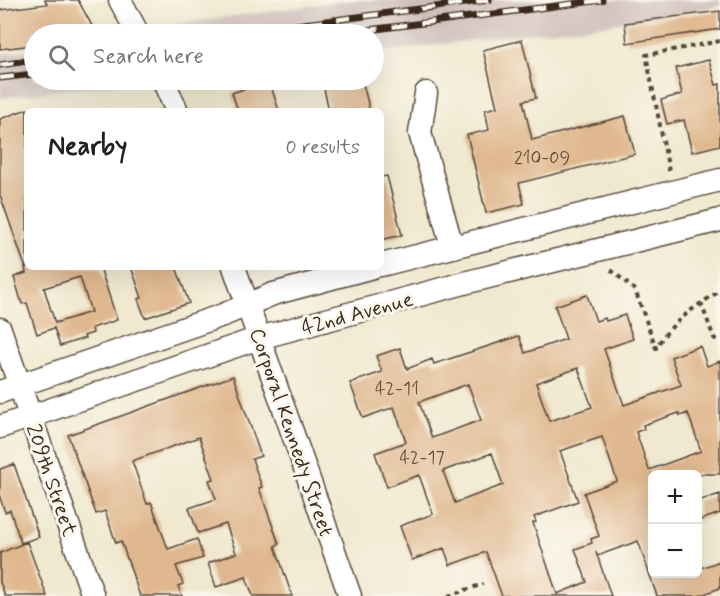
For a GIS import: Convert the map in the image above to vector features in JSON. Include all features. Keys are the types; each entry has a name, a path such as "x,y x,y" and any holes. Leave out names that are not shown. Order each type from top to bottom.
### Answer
{"street":[{"path":"120,0 132,24"},
{"path":"167,90 176,108"},
{"path":"426,93 420,133 452,246"},
{"name":"42nd Avenue","path":"384,264 720,180"},
{"name":"42nd Avenue","path":"0,427 259,338 468,282 720,220"},
{"name":"Corporal Kennedy Street","path":"235,270 350,596"},
{"name":"42nd Avenue","path":"10,389 224,315 273,294 362,270"},
{"name":"209th Street","path":"0,329 10,389 30,417 93,596"}],"path":[{"path":"669,172 646,55 720,41"},
{"path":"611,270 635,290 656,348 671,328 701,303 720,291"},
{"path":"701,303 714,338 720,342"},
{"path":"448,596 483,584"}],"shaded area":[{"path":"352,0 720,0 720,6 605,25 384,52 384,24 175,24"},
{"path":"24,51 24,90 63,90 0,98 0,54"}],"building":[{"path":"45,0 78,0 91,24 24,24 24,46 0,49 0,10 47,4"},
{"path":"720,11 720,29 627,43 625,23"},
{"path":"522,40 536,98 523,101 532,140 625,116 635,154 519,183 524,204 486,213 467,135 489,130 485,110 497,107 483,50"},
{"path":"709,60 716,85 720,84 720,145 692,152 684,120 667,124 661,100 682,94 676,68"},
{"path":"241,90 272,90 278,108 237,108 232,93"},
{"path":"324,90 365,90 369,108 328,108"},
{"path":"24,110 24,263 0,195 0,119"},
{"path":"384,176 387,176 402,235 384,239"},
{"path":"26,270 101,270 117,320 92,328 93,333 84,336 85,338 60,346 54,328 37,334 27,303 22,304 14,277 26,273","holes":["80,277 91,312 55,323 44,288"]},
{"path":"132,270 177,270 189,303 145,318 138,299 142,298"},
{"path":"587,295 596,321 605,318 606,321 625,315 633,339 604,349 624,405 681,385 671,357 700,346 707,366 720,361 720,474 702,474 702,470 649,470 648,470 648,570 638,541 597,556 611,596 502,596 486,552 450,565 444,548 412,560 400,526 433,514 419,475 387,487 375,453 406,442 394,407 363,418 350,383 382,372 376,356 400,348 407,369 432,359 434,364 519,336 525,353 566,339 555,306","holes":["578,368 592,407 549,421 536,383","468,384 481,420 432,438 419,402","679,413 680,416 688,413 701,451 649,470 636,432 644,429 643,425","602,437 617,481 584,493 599,536 591,539 592,543 575,549 587,582 557,594 533,523 536,522 534,517 578,501 560,451","492,453 503,485 455,503 443,471"]},
{"path":"233,376 261,456 252,459 262,487 259,488 279,544 275,546 292,596 253,596 246,577 216,587 208,563 236,553 226,524 198,533 189,508 216,499 209,480 214,479 199,437 132,461 147,504 151,502 168,549 197,539 203,558 176,566 183,584 178,586 182,596 140,596 121,541 116,543 105,511 96,514 68,435"},
{"path":"14,464 39,537 21,543 10,510 5,512 0,498 0,469"},
{"path":"720,494 720,513 702,520 702,500"},
{"path":"27,542 47,596 5,596 0,582 0,553"},
{"path":"720,561 720,588 699,596 657,596 651,578 702,578 702,568"}],"railway":[{"path":"303,24 489,0"},
{"path":"384,28 602,0"},
{"path":"0,65 24,61"},
{"path":"0,78 24,75"}]}
